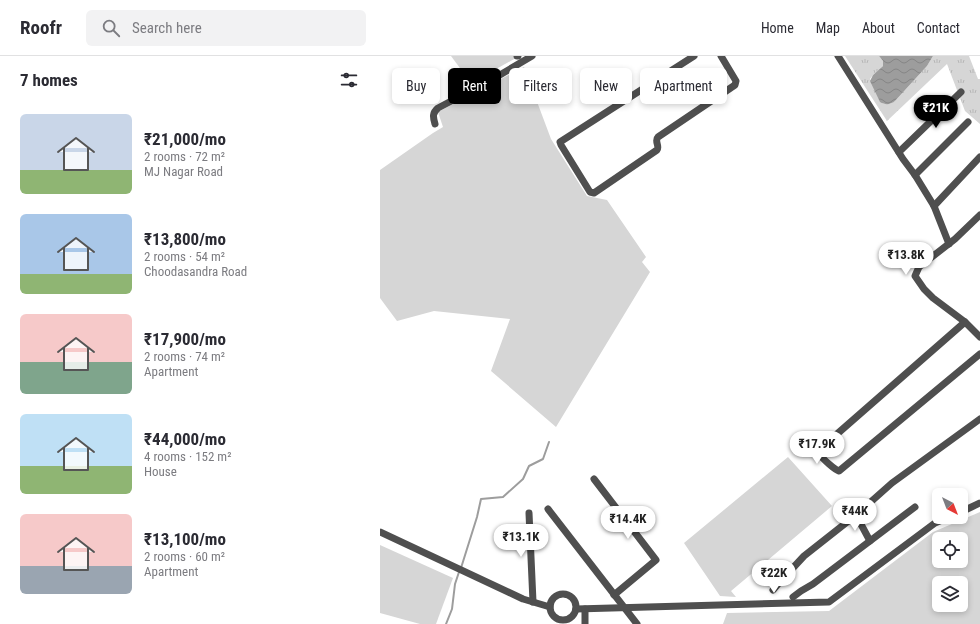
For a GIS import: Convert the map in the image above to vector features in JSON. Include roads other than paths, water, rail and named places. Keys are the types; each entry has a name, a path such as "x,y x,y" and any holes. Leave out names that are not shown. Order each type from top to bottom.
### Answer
{"street":[{"path":"435,124 433,117 434,111 438,108 493,79 520,58 532,56"},
{"path":"694,56 560,142 560,145 590,192 596,192 657,150 658,147 656,140 658,137 735,85 736,81 721,56"},
{"path":"838,56 898,152 915,175 934,206 949,244"},
{"path":"898,152 961,92"},
{"path":"915,175 968,122"},
{"path":"934,206 980,157"},
{"path":"980,215 949,244 919,267 915,276 933,298 965,322 980,337"},
{"path":"965,322 821,448 820,455 834,470 839,471 980,354"},
{"path":"773,590 804,556 856,514 892,482 980,418"},
{"path":"594,479 656,560 614,595"},
{"path":"968,509 980,503"},
{"path":"793,597 813,584 916,507"},
{"path":"548,508 636,624"},
{"path":"529,513 533,602"},
{"path":"856,514 870,541"},
{"path":"576,609 829,602 934,524"},
{"path":"380,532 523,598 550,607"},
{"path":"563,594 572,599 576,609 569,619 562,620 555,618 552,615 550,607 553,599 563,594"},
{"path":"585,609 585,624"}],"water":[{"path":"879,56 933,56 927,66 895,101 884,104 880,102 870,81 873,75 883,66 883,61"}],"waterway":[{"path":"461,568 481,499 503,497 523,479 529,466 543,459 549,442"},
{"path":"446,624 452,609 455,584 459,572"}]}
